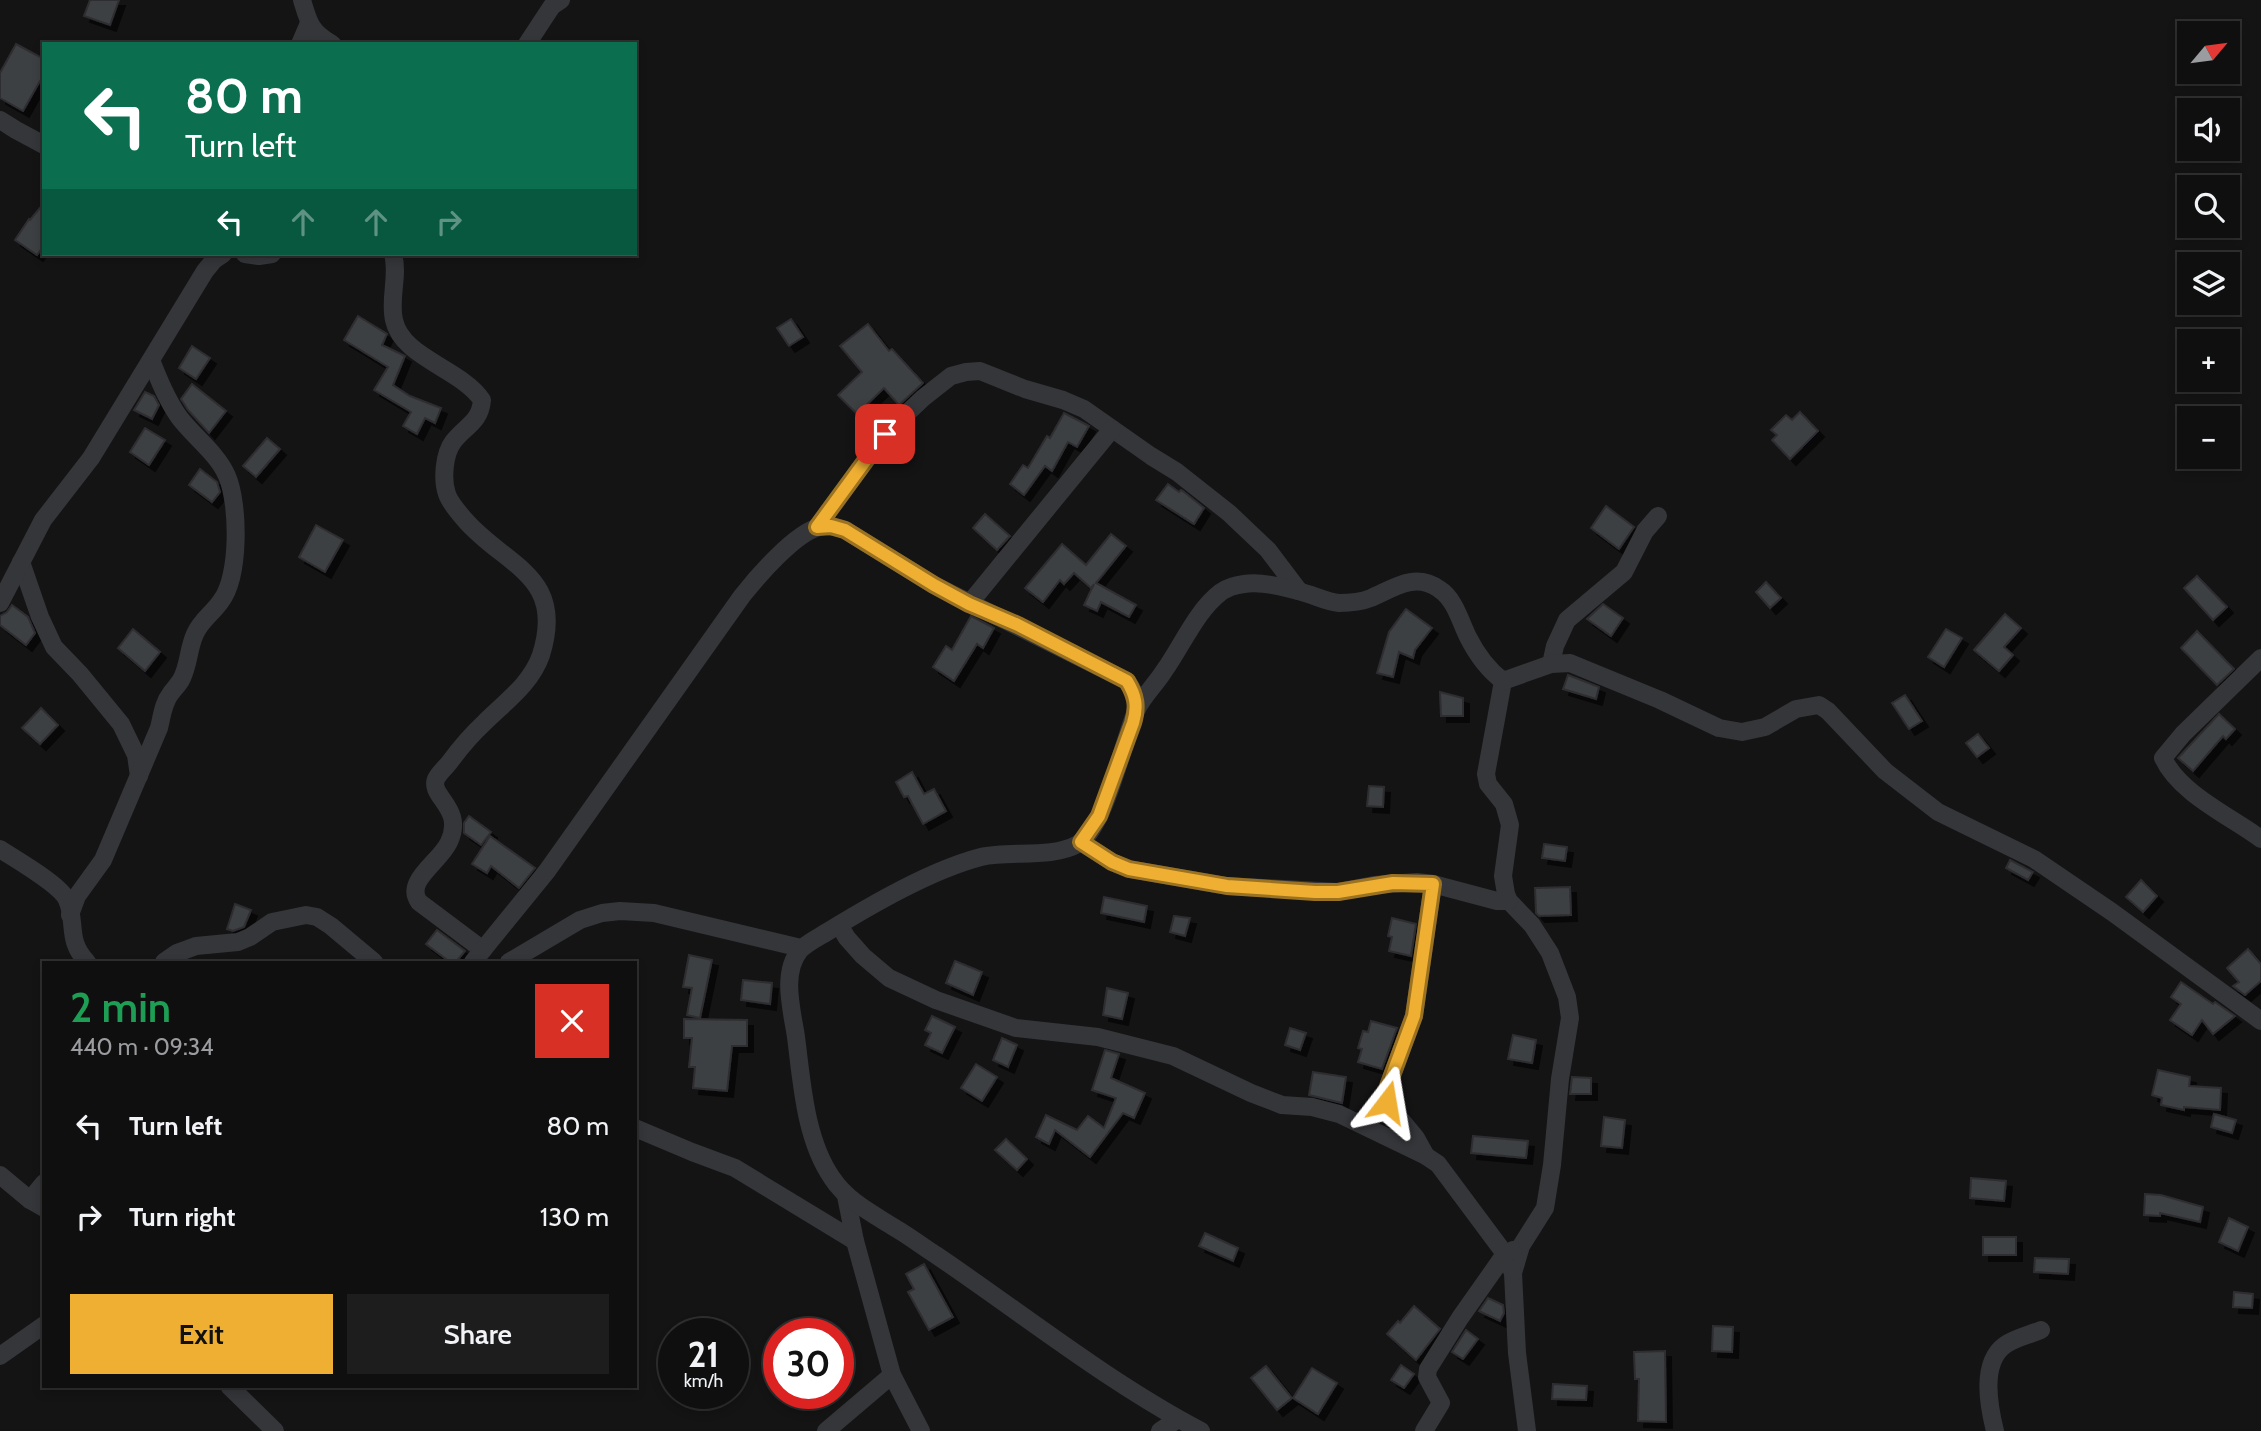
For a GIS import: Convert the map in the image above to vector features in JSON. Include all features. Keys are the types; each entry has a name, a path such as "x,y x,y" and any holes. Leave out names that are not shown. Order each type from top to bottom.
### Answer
{"street":[{"path":"302,0 314,32 329,42"},
{"path":"528,42 552,6 561,0"},
{"path":"301,42 309,23"},
{"path":"0,120 42,144"},
{"path":"0,603 43,520 91,458 216,256"},
{"path":"393,256 396,279 394,320 399,333 411,348 469,384 482,400 478,417 452,442 445,473 447,493 456,509 478,534 512,559 528,575 543,596 546,608 545,636 540,656 529,678 466,741 436,778 438,793 451,810 453,829 449,842 438,858 415,883 414,891 419,902 479,958 547,871 742,596 761,572 804,534 817,527 831,526 845,530 969,604 1018,625 1127,681 1140,682 1163,673"},
{"path":"70,915 76,896 103,860 159,728 164,706 180,681 194,636 204,619 222,600 233,576 237,528 227,475 179,417 150,360"},
{"path":"817,527 885,434 951,376 980,371 1084,408 1177,472 1229,513 1268,551 1299,591"},
{"path":"969,604 1112,429"},
{"path":"1551,664 1555,646 1567,620 1624,572 1645,531 1658,516"},
{"path":"21,562 54,648 80,674 121,724 136,755 139,778"},
{"path":"1201,1431 1178,1419 846,1196 821,1160 808,1113 789,980 793,964 801,948 839,925 943,871 982,857 1037,853 1081,842 1099,816 1137,709 1207,606 1224,589 1254,583 1299,591 1335,603 1370,598 1408,581 1436,586 1453,605 1478,656 1491,672 1503,681"},
{"path":"2261,658 2183,734 2163,758 2170,770 2196,795 2261,839"},
{"path":"1503,681 1551,664 1570,663 1660,700 1718,728 1742,732 1765,727 1796,709 1819,705 1828,711 1885,771 1938,812 2034,859 2260,1016"},
{"path":"1127,681 1133,691 1137,709"},
{"path":"1503,681 1486,774 1488,784 1504,804 1510,825 1506,893 1550,953 1567,997 1570,1018 1545,1208 1521,1246 1514,1273 1517,1353 1527,1431"},
{"path":"1081,842 1112,862 1129,869 1227,886 1338,892 1393,883 1433,884 1497,901 1506,893"},
{"path":"0,849 58,888 66,898 71,932 79,954 86,961"},
{"path":"1426,1156 1416,1138 1387,1102 1387,1089 1414,1016 1433,884"},
{"path":"511,961 580,920 602,913 621,911 654,912 801,948"},
{"path":"165,961 196,946 238,942 272,922 306,915 317,917 331,926 373,961"},
{"path":"839,925 863,956 889,978 936,1000 1016,1028 1098,1037 1173,1056 1275,1102 1339,1114 1426,1156 1438,1164 1505,1254 1514,1273"},
{"path":"637,1129 735,1168 855,1241"},
{"path":"0,1175 37,1204"},
{"path":"846,1196 855,1241 892,1375 921,1431"},
{"path":"1424,1431 1441,1403 1430,1385 1428,1369 1505,1254 1521,1246"},
{"path":"0,1356 42,1326"},
{"path":"1995,1431 1987,1390 1995,1357 2002,1347 2041,1330"},
{"path":"826,1431 892,1375"},
{"path":"231,1388 275,1431"},
{"path":"1160,1431 1178,1419"}],"building":[{"path":"90,0 119,0 110,25 84,16"},
{"path":"16,44 42,58 42,78 23,111 0,98 0,73"},
{"path":"42,205 42,248 37,255 15,240"},
{"path":"358,316 387,334 382,345 405,356 393,385 410,396 441,408 435,423 425,418 417,434 403,426 411,412 374,390 388,367 344,340"},
{"path":"791,319 803,337 789,346 777,328"},
{"path":"868,324 889,351 892,349 923,383 899,405 884,388 857,414 838,395 862,372 840,346"},
{"path":"192,346 210,358 196,379 179,368"},
{"path":"192,384 226,411 209,433 181,399"},
{"path":"145,392 154,396 159,405 152,419 134,410"},
{"path":"1800,412 1818,431 1790,459 1772,440 1777,435 1771,430 1786,415 1792,420"},
{"path":"1064,413 1089,426 1077,447 1068,442 1052,471 1045,466 1024,495 1010,484 1023,465 1028,468"},
{"path":"145,428 165,440 149,465 130,452"},
{"path":"267,438 280,449 256,477 243,466"},
{"path":"200,469 217,482 220,492 212,502 189,485"},
{"path":"1168,484 1179,492 1183,491 1204,508 1194,524 1156,500"},
{"path":"1606,506 1634,527 1619,549 1591,528"},
{"path":"985,514 1010,536 997,550 973,528"},
{"path":"316,525 343,540 325,572 299,557"},
{"path":"1111,534 1126,546 1096,583 1136,605 1129,617 1101,602 1097,611 1084,605 1094,584 1091,588 1074,573 1064,584 1060,580 1043,602 1025,588 1062,544 1086,565"},
{"path":"2197,576 2227,607 2213,620 2184,588"},
{"path":"1766,582 1781,598 1770,608 1756,592"},
{"path":"1603,604 1623,618 1611,636 1587,619"},
{"path":"12,605 28,617 35,633 26,645 0,625 0,616"},
{"path":"1406,609 1432,628 1415,650 1413,658 1399,652 1393,677 1377,673 1389,632"},
{"path":"2005,614 2021,628 2004,647 2013,655 1999,671 1974,650"},
{"path":"971,616 994,628 983,648 977,644 954,681 933,667 946,646 952,650"},
{"path":"133,629 160,652 145,671 118,648"},
{"path":"1946,629 1962,638 1944,667 1928,657"},
{"path":"2197,631 2234,669 2217,685 2181,648"},
{"path":"1568,675 1599,687 1596,699 1563,689"},
{"path":"1440,692 1463,698 1463,716 1441,716"},
{"path":"1905,695 1922,721 1909,729 1892,703"},
{"path":"41,708 58,725 40,744 22,728"},
{"path":"2219,714 2235,729 2226,739 2223,736 2193,771 2178,758"},
{"path":"1978,734 1989,748 1977,757 1966,743"},
{"path":"912,772 924,794 934,789 946,811 923,824 908,796 904,797 896,782"},
{"path":"1369,786 1384,787 1383,807 1367,806"},
{"path":"469,816 491,832 481,845 464,833 464,823"},
{"path":"490,836 535,868 519,888 491,866 487,873 472,864"},
{"path":"1544,844 1567,847 1565,861 1542,858"},
{"path":"2010,860 2033,872 2028,880 2006,868"},
{"path":"2141,880 2157,896 2143,912 2126,897"},
{"path":"1570,887 1571,915 1539,916 1536,913 1535,888"},
{"path":"1104,897 1147,906 1144,922 1101,913"},
{"path":"235,904 251,910 244,927 233,931 227,929"},
{"path":"1174,916 1190,918 1185,936 1170,932"},
{"path":"1392,918 1416,924 1411,956 1389,951 1392,937 1388,936"},
{"path":"437,930 465,951 457,961 449,961 426,944"},
{"path":"2248,949 2261,964 2261,981 2245,995 2233,986 2239,982 2227,968"},
{"path":"689,955 712,960 700,1018 687,1015 692,988 683,987"},
{"path":"955,961 982,972 973,995 946,983"},
{"path":"743,980 772,983 770,1004 741,1000"},
{"path":"2181,982 2235,1016 2213,1034 2202,1020 2192,1035 2170,1020 2181,1004 2171,997"},
{"path":"1107,988 1128,993 1122,1019 1103,1015"},
{"path":"932,1016 955,1027 942,1053 925,1045 931,1033 925,1030"},
{"path":"684,1019 747,1020 747,1046 732,1046 727,1091 693,1088 695,1067 689,1067 692,1038 684,1038"},
{"path":"1371,1021 1397,1028 1382,1069 1358,1062 1362,1049 1358,1048 1363,1031 1368,1032"},
{"path":"1290,1028 1306,1033 1300,1050 1285,1045"},
{"path":"1513,1035 1536,1040 1532,1063 1508,1059"},
{"path":"1002,1038 1017,1045 1008,1067 993,1060"},
{"path":"1105,1050 1119,1054 1111,1078 1145,1093 1134,1118 1123,1113 1090,1157 1055,1130 1049,1144 1036,1137 1046,1115 1077,1130 1088,1116 1104,1128 1116,1098 1092,1090"},
{"path":"976,1064 997,1077 982,1101 961,1088"},
{"path":"2158,1070 2190,1077 2189,1086 2221,1088 2220,1110 2184,1107 2184,1110 2161,1105 2162,1098 2152,1095"},
{"path":"1313,1072 1346,1077 1342,1103 1309,1095"},
{"path":"1572,1077 1591,1078 1591,1094 1570,1094"},
{"path":"2214,1114 2236,1120 2232,1133 2211,1127"},
{"path":"1604,1117 1625,1120 1622,1148 1601,1146"},
{"path":"1473,1136 1528,1141 1526,1158 1471,1153"},
{"path":"1006,1139 1027,1159 1017,1170 995,1150"},
{"path":"1971,1178 2006,1181 2004,1201 1970,1198"},
{"path":"2145,1194 2161,1195 2203,1207 2200,1222 2160,1213 2160,1216 2144,1215"},
{"path":"2229,1218 2248,1227 2238,1251 2219,1242"},
{"path":"1205,1233 1238,1248 1233,1261 1199,1246"},
{"path":"1983,1237 2016,1237 2016,1255 1983,1255"},
{"path":"2035,1258 2069,1259 2068,1274 2034,1272"},
{"path":"924,1264 953,1317 929,1330 908,1292 914,1289 906,1274"},
{"path":"2234,1292 2253,1294 2252,1308 2233,1307"},
{"path":"1488,1298 1503,1305 1504,1313 1500,1321 1479,1311"},
{"path":"1414,1306 1440,1329 1416,1360 1387,1334"},
{"path":"1713,1326 1733,1327 1732,1352 1712,1351"},
{"path":"1466,1330 1478,1339 1463,1359 1452,1352"},
{"path":"1665,1351 1666,1422 1638,1421 1639,1379 1635,1379 1634,1352"},
{"path":"1401,1365 1414,1374 1404,1388 1391,1380"},
{"path":"1266,1366 1292,1398 1277,1410 1251,1378"},
{"path":"1312,1368 1337,1383 1318,1414 1293,1398"},
{"path":"1553,1384 1587,1386 1586,1400 1552,1399"}],"route":[{"path":"885,434 817,527 831,526 845,530 969,604 1018,625 1127,681 1133,691 1137,709 1133,723 1099,816 1081,842 1112,862 1129,869 1227,886 1338,892 1393,883 1433,884 1414,1016 1410,1033 1387,1089 1387,1102"}]}
